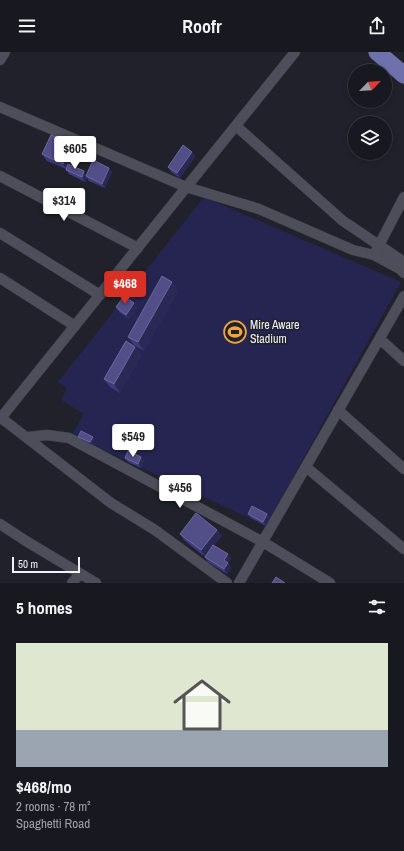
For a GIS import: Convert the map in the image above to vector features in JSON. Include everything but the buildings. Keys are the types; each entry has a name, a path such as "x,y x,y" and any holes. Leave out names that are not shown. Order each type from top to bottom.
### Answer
{"main road":[{"path":"378,52 404,75"}],"street":[{"path":"0,60 4,52"},
{"path":"227,583 155,530 111,503 28,437 0,418 295,52"},
{"path":"0,107 186,187 259,209 353,250 376,250 404,262"},
{"path":"236,126 404,273"},
{"path":"0,176 138,248"},
{"path":"376,250 404,197"},
{"path":"0,233 100,295"},
{"path":"0,278 75,326"},
{"path":"239,583 338,410 402,303"},
{"path":"380,339 404,361"},
{"path":"338,410 404,468"},
{"path":"28,437 47,435 69,438 263,542 330,583"},
{"path":"306,467 404,549"},
{"path":"0,524 96,583"},
{"path":"72,583 80,574"}],"shaded area":[{"name":"Mire Aware Stadium","path":"204,197 401,282 266,526 80,439 72,434 84,414 61,400 67,388 58,382"}],"place":[{"name":"Mire Aware Stadium","path":"235,332"}]}
